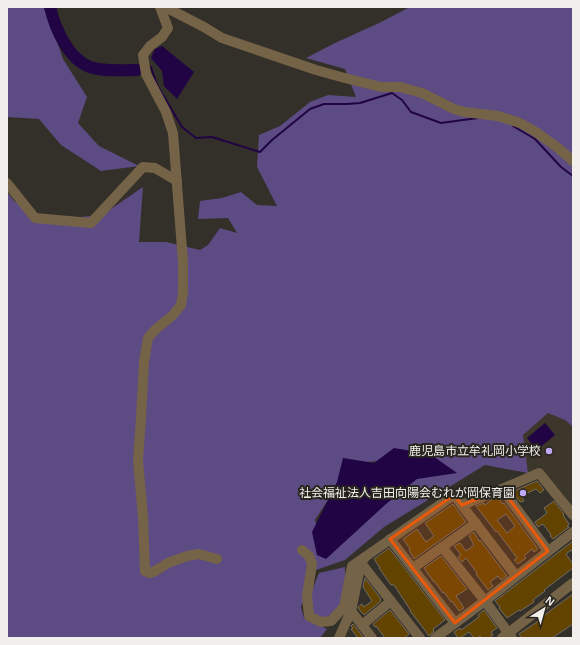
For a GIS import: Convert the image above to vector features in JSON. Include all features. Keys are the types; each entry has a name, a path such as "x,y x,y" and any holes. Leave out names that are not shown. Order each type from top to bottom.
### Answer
{"street":[{"path":"160,7 168,28 162,37 150,46 143,55 146,74 166,112 173,133 183,262 183,293 181,305 173,315 148,338 144,362 138,461 143,517 145,571 150,573 168,563 187,556 199,554 217,559"},
{"path":"168,7 169,9 222,38 316,70 381,87 400,87 422,93 464,112 498,116 520,123 536,132 573,161"},
{"path":"7,183 35,218 91,223 143,167 155,168 177,181"},
{"path":"462,505 539,473 573,515"},
{"path":"502,489 548,551"},
{"path":"302,550 310,556 312,564 307,596 309,616 321,622 331,621 344,607 352,566 363,560 390,539 454,495 516,576"},
{"path":"412,568 476,523"},
{"path":"435,638 573,532"},
{"path":"390,539 455,623"},
{"path":"442,548 485,601 507,636 573,583"},
{"path":"363,560 391,601 420,638"},
{"path":"339,638 351,611 363,560"},
{"path":"362,625 391,601"},
{"path":"351,611 372,638"}],"highlighted area":[{"path":"502,489 548,551 455,623 390,539 454,495 462,505"}],"shaded area":[{"path":"7,7 45,7 63,59 87,97 78,123 99,146 139,166 101,171 61,145 39,119 7,117"},
{"path":"410,7 573,7 573,427 565,420 548,413 523,435 528,473 485,465 384,527 345,560 316,570 301,607 304,618 327,629 320,638 7,638 7,192 14,201 45,220 102,215 143,187 139,242 166,242 200,250 208,245 220,228 237,233 228,218 198,219 200,201 222,198 241,192 257,205 277,206 257,167 259,135 280,126 310,102 328,95 356,97 345,69 306,58","holes":["396,460 324,555 315,520 352,463"]},
{"path":"162,46 194,72 177,99 164,86 162,71 151,58 155,49"},
{"name":"鹿児島市立牟礼岡小学校","path":"549,413 565,420 573,427 573,508 541,467 528,473 522,435"},
{"path":"545,423 555,435 537,450 527,438"},
{"path":"394,448 430,454 457,473 417,479 386,504 326,559 317,555 312,532 337,482 343,458 374,463"},
{"path":"345,567 345,587 342,604 331,618 323,619 312,613 310,596 319,573"}],"building":[{"path":"537,481 544,490 540,493 536,489 521,496 524,501 520,502 512,492"},
{"path":"498,498 503,504 504,503 538,549 534,552 532,549 524,556 526,558 518,564 514,560 517,558 476,506 484,503 485,505 491,500","holes":["506,514 515,526 507,533 497,520"]},
{"path":"554,501 564,514 563,515 569,524 567,526 569,527 553,539 543,524 538,527 535,522 547,513 544,508"},
{"path":"453,504 466,522 414,559 409,550 410,549 403,539 417,529 426,542 434,536 425,523"},
{"path":"474,532 479,541 480,540 507,576 501,580 498,576 490,582 493,586 488,590 466,558 462,562 458,557 461,555 454,546 460,543 466,551 474,545 469,536"},
{"path":"573,541 573,553 571,550 566,554 573,564 573,568 544,590 545,591 533,600 534,602 507,618 495,601"},
{"path":"389,548 445,620 433,629 434,631 429,636 410,611 394,585 391,585 374,559"},
{"path":"441,556 467,589 456,596 464,608 459,611 452,601 451,602 433,581 424,568"},
{"path":"365,578 381,601 364,615 358,607 362,604 364,607 372,601 363,587"},
{"path":"573,594 573,624 552,638 522,638 519,634 540,620 539,619"},
{"path":"390,610 409,634 404,638 385,638 373,624"},
{"path":"484,610 497,628 491,632 493,635 489,638 482,638 480,636 474,638 469,632 458,638 454,632 460,628 461,630 479,617 478,615"},
{"path":"353,624 364,638 358,638 351,629 353,628 351,626"}],"waterway":[{"path":"50,7 55,24 64,42 69,50 82,63 101,70 137,70"},
{"path":"148,68 151,67 157,85 182,127 196,138 212,137 260,152 272,140 310,109 324,104 360,103 392,93 402,100 411,112 441,123 478,118"},
{"path":"137,70 141,69"},
{"path":"513,126 535,139 561,167 573,176"}],"place":[{"name":"鹿児島市立牟礼岡小学校","path":"549,451"},
{"name":"社会福祉法人吉田向陽会むれが岡保育園","path":"523,493"}]}
